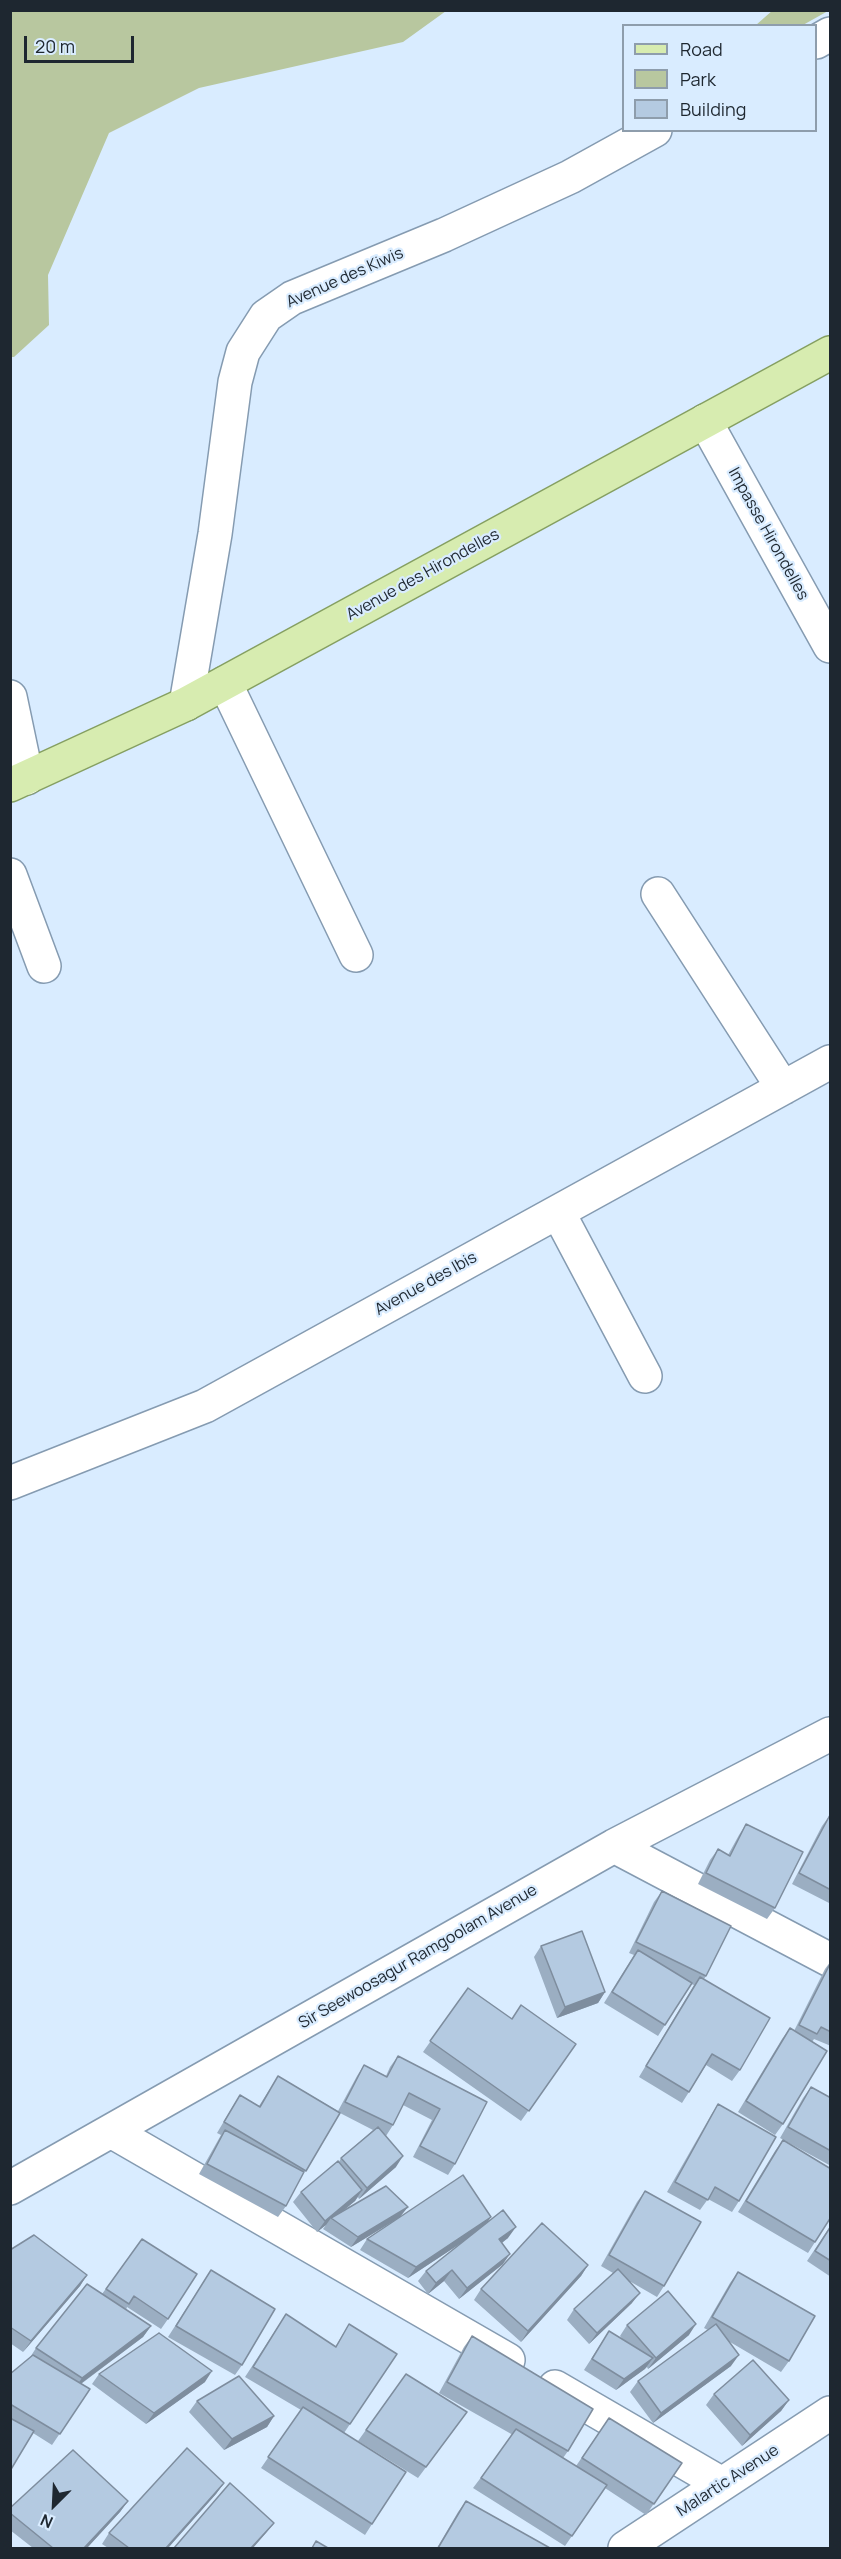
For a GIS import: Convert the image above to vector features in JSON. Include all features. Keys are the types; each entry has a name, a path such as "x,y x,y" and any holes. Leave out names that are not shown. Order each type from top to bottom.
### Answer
{"main road":[{"name":"Avenue des Hirondelles","path":"19,782 186,704 831,353"}],"street":[{"path":"817,41 831,34"},
{"name":"Avenue des Kiwis","path":"186,704 215,534 235,382 243,352 266,316 292,298 444,235 570,177 651,132"},
{"name":"Impasse Hirondelles","path":"705,421 831,646"},
{"path":"225,683 356,955"},
{"path":"10,698 19,782"},
{"path":"10,875 44,966"},
{"path":"658,894 783,1088"},
{"name":"Avenue des Ibis","path":"10,1483 205,1406 831,1062"},
{"path":"558,1212 645,1376"},
{"name":"Sir Seewoosagur Ramgoolam Avenue","path":"10,2188 614,1845 831,1734"},
{"path":"614,1845 831,1960"},
{"path":"111,2131 722,2484"},
{"name":"Malartic Avenue","path":"626,2548 831,2413"}],"green space":[{"path":"773,10 828,10 805,24 757,24"},
{"path":"10,11 446,11 403,42 199,88 109,133 48,275 49,325 14,357 10,357"}],"building":[{"path":"831,1815 831,1890 799,1873"},
{"path":"746,1824 803,1852 775,1908 706,1873 718,1849 730,1856"},
{"path":"662,1891 731,1926 706,1976 636,1942"},
{"path":"582,1931 605,1992 565,2007 541,1946"},
{"path":"638,1950 692,1983 665,2025 612,1992"},
{"path":"831,1962 831,2032 821,2027 817,2034 799,2025"},
{"path":"700,1977 770,2018 740,2070 712,2054 689,2092 646,2066"},
{"path":"468,1988 512,2019 521,2005 576,2044 529,2111 430,2041"},
{"path":"790,2028 827,2051 783,2124 746,2101"},
{"path":"398,2056 487,2102 455,2164 420,2146 440,2109 409,2093 393,2125 345,2102 364,2065 387,2077"},
{"path":"278,2076 340,2113 306,2171 224,2122 240,2095 260,2107"},
{"path":"811,2087 831,2098 831,2151 788,2127"},
{"path":"718,2104 776,2137 739,2201 715,2187 708,2200 675,2182"},
{"path":"378,2127 403,2156 367,2188 341,2158"},
{"path":"225,2130 304,2172 286,2206 207,2164"},
{"path":"783,2140 831,2169 831,2217 815,2242 746,2201"},
{"path":"338,2161 362,2190 325,2221 301,2192"},
{"path":"463,2175 491,2217 416,2267 367,2239"},
{"path":"386,2186 408,2207 358,2237 331,2218"},
{"path":"645,2191 701,2222 664,2286 609,2255"},
{"path":"503,2210 516,2227 499,2239 510,2254 467,2288 452,2270 436,2283 426,2271"},
{"path":"542,2223 588,2265 528,2331 481,2289"},
{"path":"831,2226 831,2261 815,2251"},
{"path":"34,2235 87,2275 31,2341 10,2327 10,2250"},
{"path":"142,2239 197,2274 168,2319 134,2296 129,2304 106,2289"},
{"path":"618,2269 640,2293 597,2333 574,2309"},
{"path":"211,2270 275,2309 242,2365 176,2326"},
{"path":"738,2272 815,2316 789,2361 712,2317"},
{"path":"87,2284 151,2326 82,2378 36,2348"},
{"path":"668,2291 696,2324 656,2358 627,2325"},
{"path":"286,2314 336,2347 349,2324 397,2354 350,2424 253,2367"},
{"path":"716,2324 739,2355 661,2413 638,2381"},
{"path":"609,2331 653,2358 624,2379 592,2359"},
{"path":"159,2333 212,2371 154,2413 99,2374"},
{"path":"472,2336 593,2409 568,2451 447,2382"},
{"path":"33,2355 90,2389 60,2434 10,2404 10,2374"},
{"path":"753,2360 789,2400 750,2435 714,2394"},
{"path":"406,2374 467,2412 426,2467 366,2430"},
{"path":"239,2376 274,2416 232,2439 197,2401"},
{"path":"303,2407 406,2472 372,2524 268,2457"},
{"path":"10,2418 34,2431 10,2471"},
{"path":"609,2418 682,2463 654,2504 582,2458"},
{"path":"516,2429 607,2485 572,2536 481,2478"},
{"path":"187,2448 224,2483 166,2548 129,2548 109,2533"},
{"path":"73,2450 128,2501 84,2548 53,2548 10,2513 10,2508"},
{"path":"230,2483 274,2523 251,2548 174,2548"},
{"path":"466,2501 550,2548 438,2548"},
{"path":"316,2541 328,2548 312,2548"}]}
